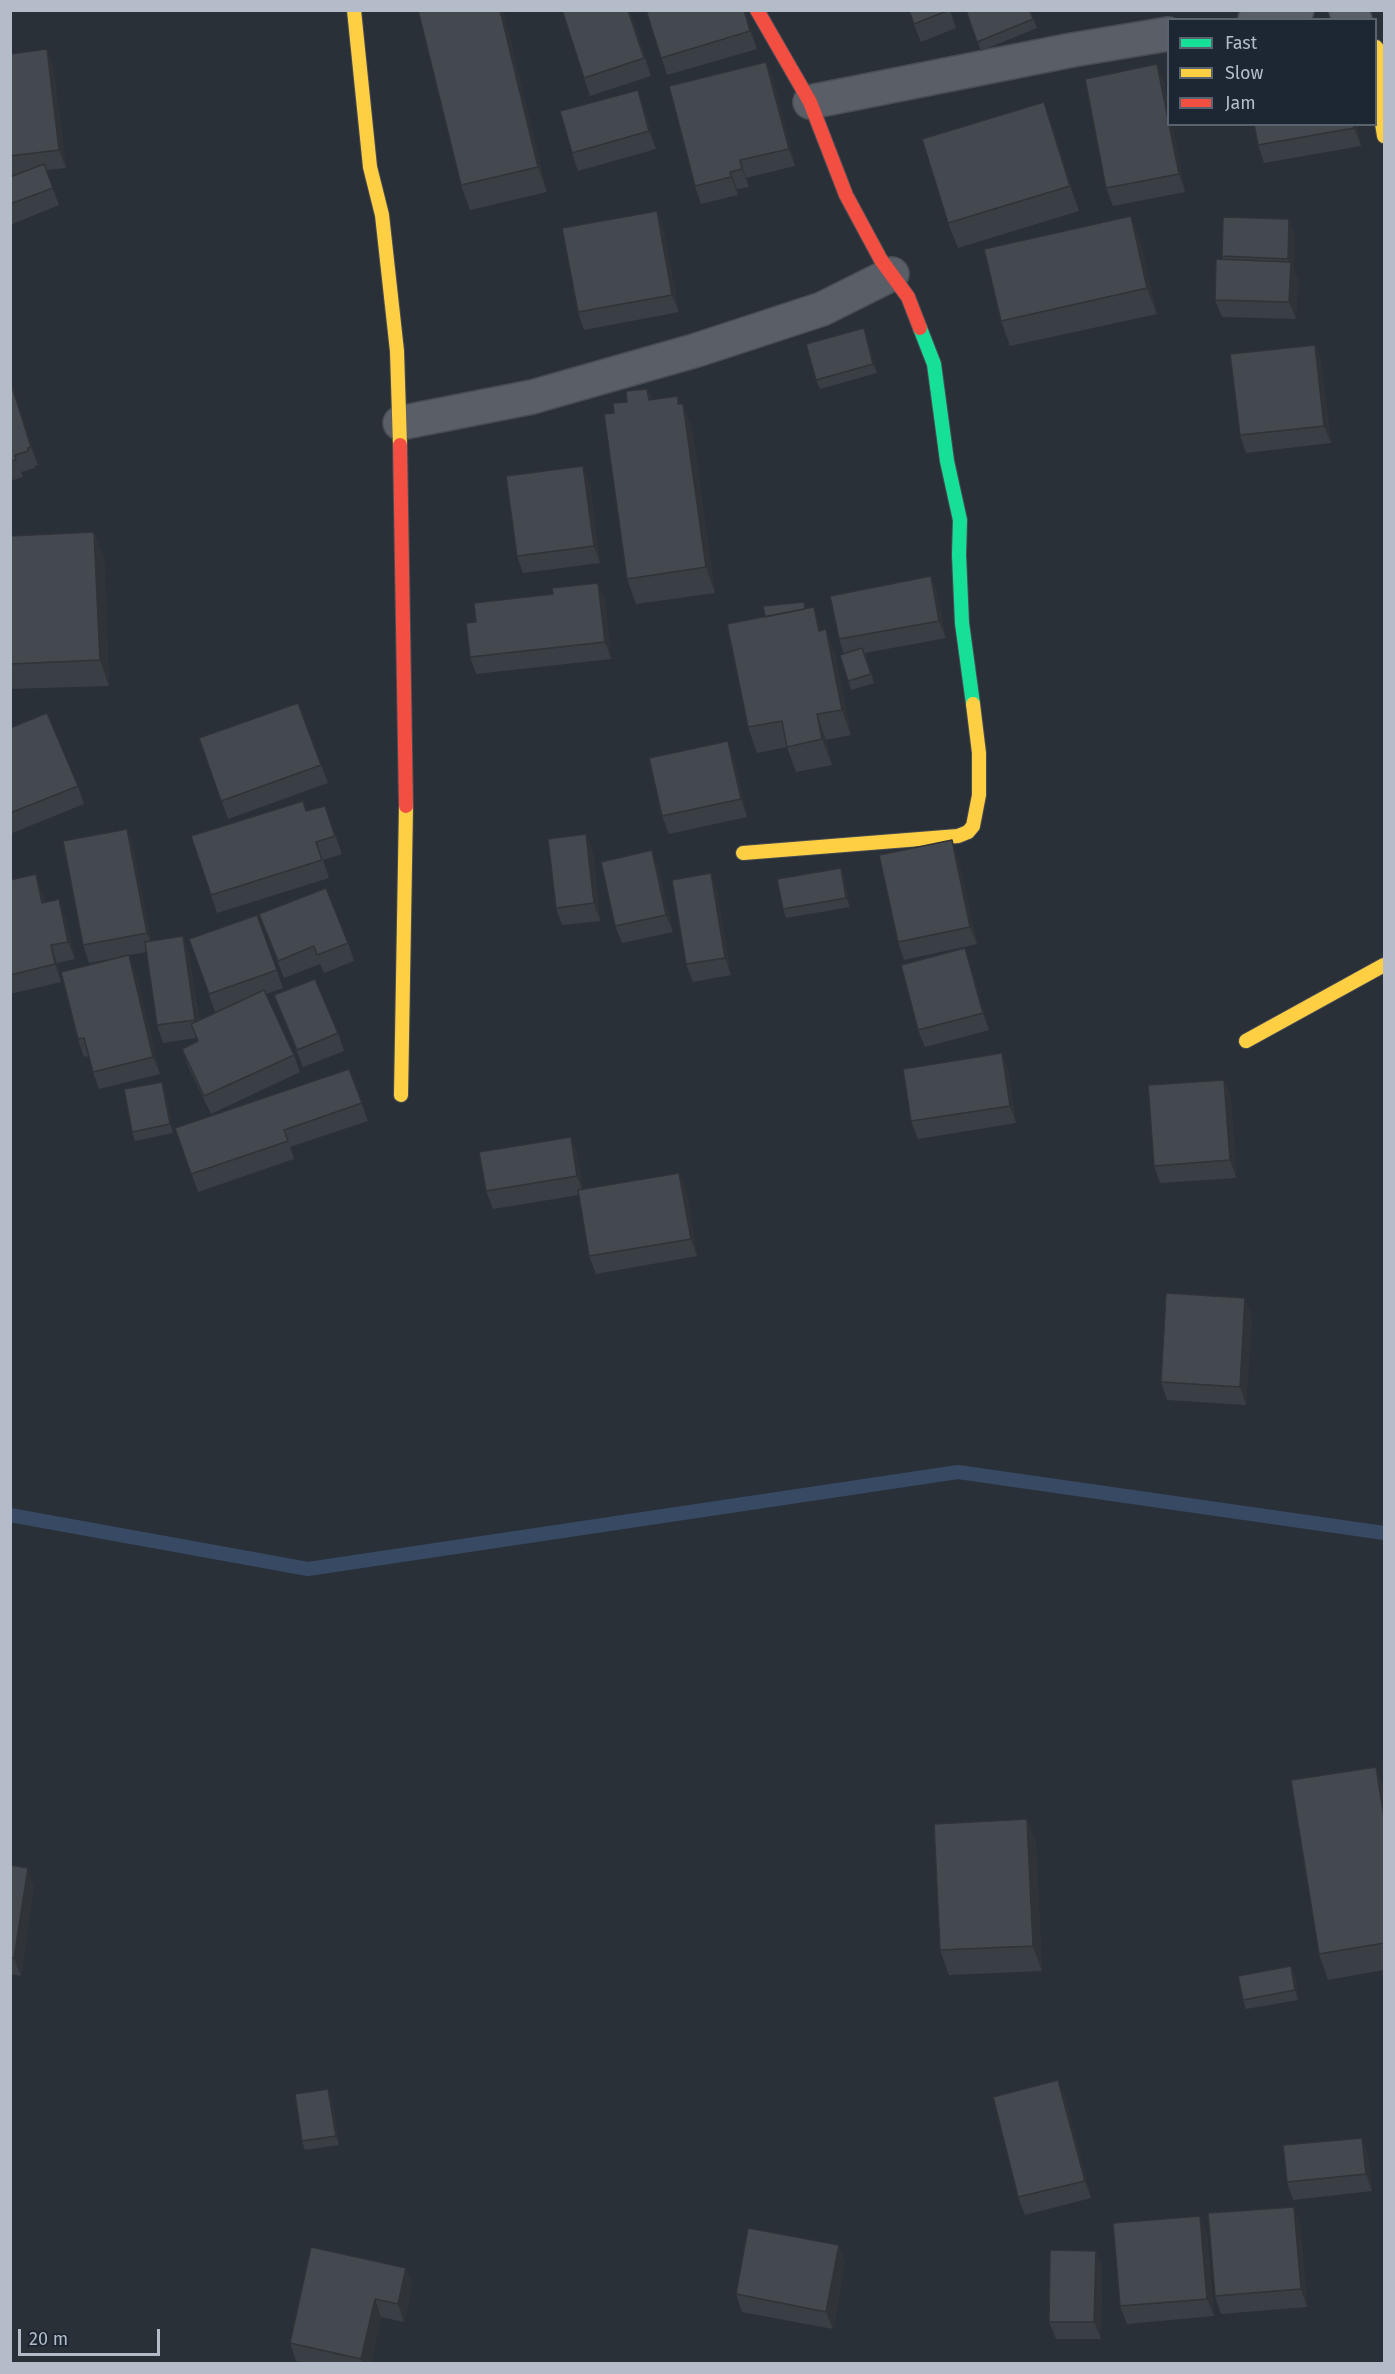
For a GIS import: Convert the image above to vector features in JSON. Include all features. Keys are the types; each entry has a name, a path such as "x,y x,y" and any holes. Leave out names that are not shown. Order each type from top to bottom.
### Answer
{"street":[{"path":"354,10 370,167 382,215 397,351 406,776 401,1095"},
{"path":"743,854 958,836 968,832 973,826 979,795 980,753 962,623 958,555 960,520 947,461 934,364 908,297 881,260 846,195 810,102 757,10"},
{"path":"1263,18 1297,10"},
{"path":"810,102 1072,50 1167,34"},
{"path":"1377,48 1383,57 1381,117 1384,136"},
{"path":"400,423 532,397 697,350 822,309 892,274"},
{"path":"1246,1041 1384,965"}],"building":[{"path":"418,10 500,10 538,167 461,185"},
{"path":"562,10 628,10 644,58 584,78"},
{"path":"646,10 744,10 750,31 661,58"},
{"path":"909,10 949,10 914,24"},
{"path":"966,10 1030,10 1033,19 977,42"},
{"path":"47,49 59,150 10,156 10,54"},
{"path":"766,62 789,149 740,160 742,169 730,172 731,177 695,186 669,86"},
{"path":"1157,64 1167,114 1167,126 1169,126 1179,174 1106,188 1085,79"},
{"path":"638,90 649,131 572,153 560,111"},
{"path":"1044,102 1070,186 948,223 922,139"},
{"path":"1254,126 1354,126 1354,128 1258,145"},
{"path":"44,164 53,188 10,204 10,177"},
{"path":"657,211 672,295 578,312 562,228"},
{"path":"1131,216 1147,288 1001,321 984,249"},
{"path":"1223,217 1289,219 1288,259 1222,256"},
{"path":"1216,259 1291,262 1289,302 1215,300"},
{"path":"864,328 873,364 816,380 806,344"},
{"path":"1315,345 1324,426 1240,435 1230,354"},
{"path":"10,380 31,447 28,451 15,455 16,460 10,461"},
{"path":"647,389 649,400 678,396 678,404 683,404 706,567 627,579 604,414 614,413 613,403 627,402 626,391"},
{"path":"583,466 594,546 517,556 506,476"},
{"path":"94,532 100,660 10,664 10,536"},
{"path":"931,576 939,621 839,639 830,596"},
{"path":"598,583 605,642 470,657 466,623 476,622 474,603 553,594 552,588"},
{"path":"804,602 805,609 765,617 763,606"},
{"path":"814,607 819,631 826,629 842,710 817,714 822,739 787,747 782,721 748,727 727,624"},
{"path":"862,648 871,674 848,681 840,655"},
{"path":"298,703 321,765 221,801 199,738"},
{"path":"47,713 78,786 10,813 10,728"},
{"path":"728,741 741,799 662,816 649,758"},
{"path":"303,801 306,811 325,806 335,836 316,842 322,860 211,895 191,836"},
{"path":"127,829 147,933 83,945 63,841"},
{"path":"586,834 594,903 556,908 548,839"},
{"path":"952,840 970,927 898,942 879,855"},
{"path":"652,850 666,915 615,926 601,862"},
{"path":"841,868 846,898 783,909 777,879"},
{"path":"711,873 725,958 686,964 672,880"},
{"path":"36,874 42,903 59,899 68,942 51,945 55,964 10,975 10,880"},
{"path":"326,888 348,943 317,955 314,946 278,961 259,914"},
{"path":"257,915 277,970 209,994 189,939"},
{"path":"183,936 195,1020 157,1025 145,942"},
{"path":"965,948 983,1013 918,1030 901,965"},
{"path":"129,955 153,1057 93,1072 84,1038 78,1039 61,972"},
{"path":"315,979 338,1033 297,1050 274,995"},
{"path":"264,990 294,1055 204,1096 182,1049 198,1041 191,1024"},
{"path":"1002,1053 1010,1106 911,1121 903,1069"},
{"path":"349,1069 362,1103 284,1130 288,1141 191,1174 175,1128"},
{"path":"1224,1080 1230,1160 1154,1166 1148,1085"},
{"path":"162,1082 170,1124 132,1132 124,1089"},
{"path":"571,1137 577,1176 486,1191 479,1152"},
{"path":"679,1173 691,1239 589,1256 578,1190"},
{"path":"1166,1293 1245,1298 1240,1387 1161,1382"},
{"path":"1376,1767 1384,1818 1384,1943 1319,1954 1291,1780"},
{"path":"1027,1819 1033,1946 940,1950 934,1824"},
{"path":"10,1865 28,1868 14,1958 10,1958"},
{"path":"1291,1966 1295,1990 1243,2000 1238,1976"},
{"path":"1058,2080 1085,2181 1018,2197 993,2097"},
{"path":"328,2089 336,2136 302,2141 295,2094"},
{"path":"1362,2138 1366,2174 1287,2182 1283,2145"},
{"path":"1294,2207 1301,2289 1215,2296 1208,2213"},
{"path":"1200,2216 1207,2299 1120,2306 1113,2223"},
{"path":"748,2228 839,2245 826,2312 736,2294"},
{"path":"311,2247 406,2268 398,2304 375,2299 361,2359 290,2343"},
{"path":"1050,2250 1096,2251 1094,2322 1049,2322"}],"waterway":[{"path":"10,1515 308,1569 958,1472 1384,1533"}],"traffic: fast":[{"path":"920,328 934,364 947,461 960,520 962,623 973,704"}],"traffic: slow":[{"path":"354,10 370,167 382,215 397,351 400,445"},
{"path":"1377,48 1383,57 1381,117 1384,136"},
{"path":"743,853 958,836 968,832 973,826 979,795 979,753 973,704"},
{"path":"401,1095 406,806"},
{"path":"1246,1041 1384,965"}],"traffic: jam":[{"path":"757,10 810,102 846,195 881,260 908,297 920,328"},
{"path":"400,445 406,806"}]}
